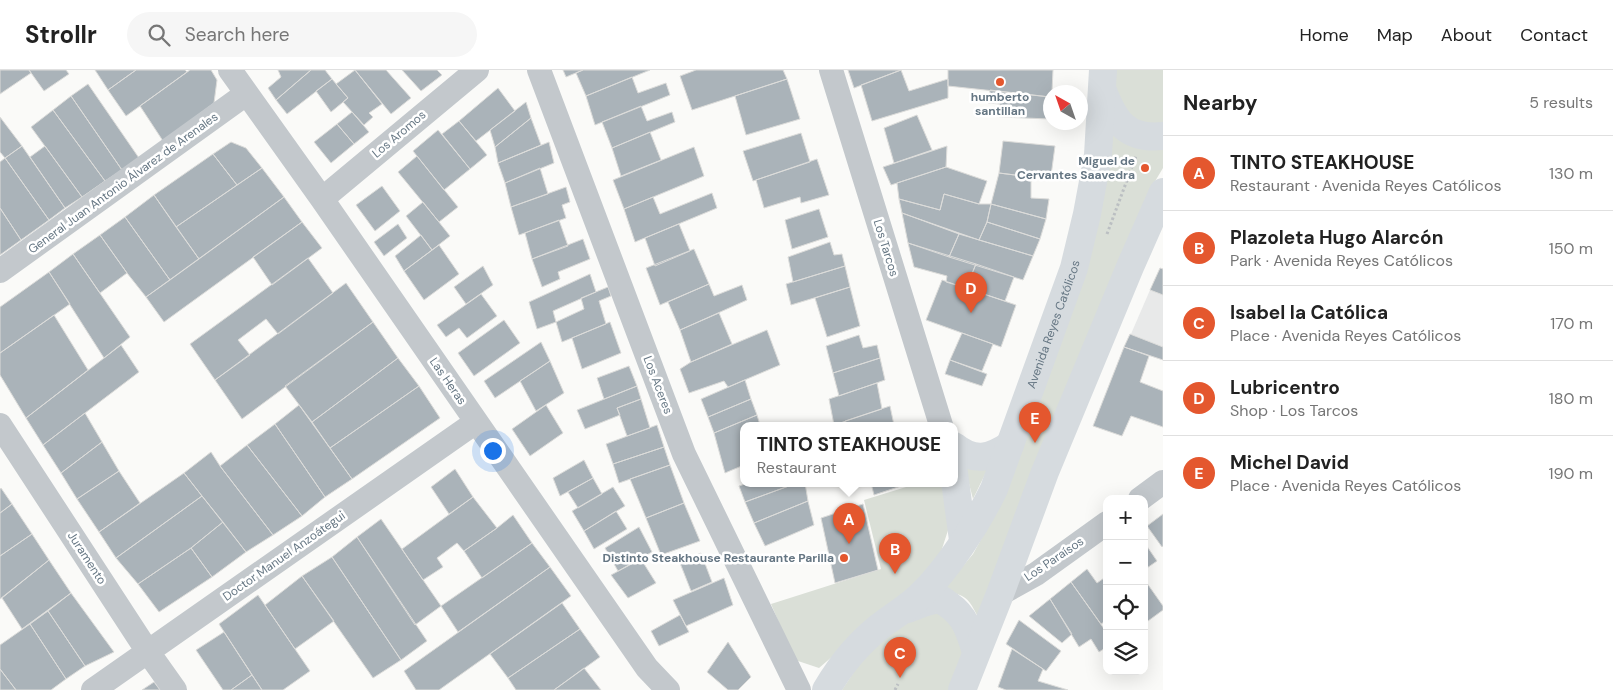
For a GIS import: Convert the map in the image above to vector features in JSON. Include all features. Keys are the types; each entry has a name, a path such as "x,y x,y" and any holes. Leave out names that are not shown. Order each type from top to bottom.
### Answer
{"main road":[{"path":"1103,81 1110,111 1119,122 1128,130 1149,137 1163,136"},
{"name":"Avenida Reyes Católicos","path":"833,680 860,643 886,622 905,610 936,578 963,540 994,489 1074,268 1098,155 1103,81"},
{"path":"962,690 1049,464 1126,276 1163,192"},
{"path":"958,449 964,454 983,457 999,452 1010,445"},
{"path":"956,487 963,540"},
{"path":"905,610 931,601 943,600 963,617 970,630 976,652"}],"street":[{"name":"Las Heras","path":"230,70 322,199 647,668 668,690"},
{"name":"Los Aromos","path":"322,199 477,70"},
{"name":"Los Aceres","path":"539,70 684,454 800,690"},
{"name":"Los Tarcos","path":"831,70 940,422"},
{"name":"General Juan Antonio Álvarez de Arenales","path":"0,271 246,94"},
{"name":"Doctor Manuel Anzoátegui","path":"93,690 476,422"},
{"name":"Juramento","path":"0,425 148,652 175,690"},
{"path":"1145,495 1163,482"},
{"name":"Los Paraísos","path":"1000,594 1036,574 1103,526"},
{"path":"810,690 833,680"}],"path":[{"path":"895,690 898,684"}],"shaded area":[{"path":"1112,70 1163,70 1163,124 1138,122 1118,112"},
{"path":"1110,128 1163,148 1163,168 1154,183 979,619 966,599 943,590 973,554 984,534"},
{"path":"1150,290 1163,295 1163,347 1131,334"},
{"path":"964,464 990,464 973,499"},
{"path":"906,487 946,487 950,524 941,552 921,580 819,668 795,660 771,604 881,569 864,500"},
{"path":"944,611 968,645 954,690 842,690 863,658 905,619"}],"building":[{"path":"0,70 29,70 31,73 0,94"},
{"path":"29,70 66,70 69,74 44,91"},
{"path":"95,70 136,70 108,90"},
{"path":"136,70 185,70 187,72 126,116 108,90"},
{"path":"190,70 211,70 217,80 214,103 163,141 140,106"},
{"path":"278,70 311,70 276,100 268,88 281,77"},
{"path":"311,70 325,70 332,79 287,114 276,100"},
{"path":"355,70 382,104 369,113 373,117 364,125 343,102 348,98 336,84"},
{"path":"355,70 386,70 411,98 391,114"},
{"path":"402,70 437,70 442,75 421,91"},
{"path":"563,70 583,70 566,77"},
{"path":"583,70 650,70 586,96 576,73"},
{"path":"696,70 783,70 787,79 692,110 680,76"},
{"path":"848,70 901,70 854,88"},
{"path":"901,70 909,91 948,79 948,98 872,121 861,85"},
{"name":"humberto santillan","path":"948,70 1053,70 1052,85 1043,85 1043,96 948,86"},
{"path":"632,77 638,93 666,83 670,95 595,125 586,96"},
{"path":"332,79 348,98 331,112 316,91"},
{"path":"787,79 800,119 746,135 735,96"},
{"path":"88,84 139,158 122,170 71,96"},
{"path":"498,88 515,111 476,141 459,121"},
{"path":"990,90 1043,96 1043,119 999,117 1000,104 988,103"},
{"path":"71,96 122,170 105,181 53,110"},
{"path":"526,102 531,118 495,147 490,130"},
{"path":"641,106 647,121 672,112 675,122 612,148 602,122"},
{"path":"53,110 105,181 82,197 31,127"},
{"path":"352,112 369,132 354,144 337,124"},
{"path":"917,115 932,150 894,163 884,128"},
{"path":"0,117 22,146 5,158 0,152"},
{"path":"531,118 541,145 498,163 495,147"},
{"path":"459,121 487,155 470,169 442,134"},
{"path":"337,124 354,144 331,163 314,142"},
{"path":"438,130 470,169 444,190 413,151"},
{"path":"650,132 661,160 621,176 612,148"},
{"path":"801,133 810,162 753,181 743,151"},
{"path":"1003,141 1055,146 1051,176 1031,177 999,173"},
{"path":"231,142 246,148 262,168 237,185 213,154"},
{"path":"549,142 554,163 505,183 498,163"},
{"path":"22,146 65,208 49,220 5,158"},
{"path":"45,146 82,197 65,208 30,157"},
{"path":"947,146 946,167 891,185 883,167"},
{"path":"694,147 704,176 624,209 613,180"},
{"path":"213,154 237,185 176,227 154,195"},
{"path":"417,156 458,207 439,222 398,172"},
{"path":"5,158 49,220 21,240 0,208 0,162"},
{"path":"817,159 829,195 801,203 800,197 764,208 756,180"},
{"path":"946,167 987,181 979,204 944,194 940,210 899,199 897,183"},
{"path":"262,168 284,197 199,259 176,227"},
{"path":"540,168 548,194 511,207 505,183"},
{"path":"999,173 1031,177 1031,198 1049,199 1046,219 991,204"},
{"path":"382,186 400,211 375,231 356,205"},
{"path":"566,187 570,202 562,205 566,218 519,235 511,207"},
{"path":"712,193 717,208 635,242 624,209 653,197 660,214"},
{"path":"944,194 979,204 991,204 987,222 979,240 902,213 899,199 940,210"},
{"path":"154,195 199,259 170,280 125,217"},
{"path":"284,197 302,222 164,322 146,297"},
{"path":"423,202 450,236 432,250 406,216"},
{"path":"991,204 1046,219 1040,239 987,222"},
{"path":"0,208 21,240 0,255"},
{"path":"819,209 828,237 792,249 785,220"},
{"path":"902,213 959,234 949,257 908,243"},
{"path":"125,217 170,280 146,297 100,235"},
{"path":"559,220 568,246 532,259 525,233"},
{"path":"302,222 322,248 272,285 253,257"},
{"path":"987,222 1040,239 1033,256 979,240"},
{"path":"398,224 407,238 384,256 374,242"},
{"path":"679,224 690,251 655,266 645,238"},
{"path":"959,234 1033,256 1023,280 949,257"},
{"path":"100,235 127,273 100,293 73,254"},
{"path":"421,235 432,250 404,271 395,256"},
{"path":"583,239 590,259 558,272 560,279 542,287 532,259"},
{"path":"830,242 834,255 842,254 845,266 793,282 788,257"},
{"path":"908,243 976,264 966,288 946,282 947,276 914,267"},
{"path":"439,245 459,274 424,300 404,271"},
{"path":"694,249 709,284 660,305 646,268"},
{"path":"73,254 130,337 104,358 49,272"},
{"path":"308,258 333,293 278,334 266,319 238,340 250,355 215,380 190,344"},
{"path":"976,264 1014,277 1005,301 966,288"},
{"path":"483,266 493,285 466,304 454,287"},
{"path":"845,266 850,287 791,305 786,284"},
{"path":"1160,268 1163,269 1163,295 1150,290"},
{"path":"49,272 70,304 0,353 0,307"},
{"path":"590,274 596,292 553,311 556,322 537,329 529,302"},
{"path":"942,280 1016,305 1001,347 926,320"},
{"path":"346,283 373,322 242,419 215,380"},
{"path":"709,284 714,296 742,285 747,300 680,330 668,302"},
{"path":"608,287 611,296 599,301 606,324 562,342 556,322 584,309 581,298"},
{"path":"850,287 860,326 827,337 815,298"},
{"path":"481,294 497,316 467,338 459,328 446,337 437,325"},
{"path":"719,313 732,344 691,362 680,330"},
{"path":"54,315 88,370 26,418 0,375 0,353"},
{"path":"504,320 520,343 474,376 458,353"},
{"path":"373,322 398,358 312,422 285,386"},
{"path":"610,322 621,353 582,369 572,338"},
{"path":"767,330 780,365 728,387 724,381 689,393 680,369 691,362"},
{"path":"962,333 993,344 982,371 950,360"},
{"path":"1130,334 1163,347 1163,360 1124,347"},
{"path":"859,335 863,348 877,345 880,358 833,373 826,346"},
{"path":"541,342 550,361 495,398 484,381"},
{"path":"121,345 139,372 43,445 26,418"},
{"path":"1124,347 1149,356 1140,382 1163,391 1163,427 1131,416 1122,436 1093,426"},
{"path":"398,358 419,386 330,448 312,422"},
{"path":"880,358 885,380 839,396 833,373"},
{"path":"950,360 987,374 982,386 945,374"},
{"path":"550,361 564,393 536,411 520,381"},
{"path":"629,366 637,386 604,399 597,378"},
{"path":"745,380 751,399 708,417 701,399"},
{"path":"877,383 882,409 843,422 833,422 829,399"},
{"path":"419,386 440,418 352,479 330,448"},
{"path":"637,386 641,399 617,408 620,415 585,429 577,410"},
{"path":"641,399 650,428 627,436 617,408"},
{"path":"751,399 757,415 714,433 708,417"},
{"path":"299,405 352,479 325,497 275,424"},
{"path":"546,405 563,433 530,456 512,429"},
{"path":"890,406 893,422 845,422"},
{"path":"85,413 102,442 61,473 43,445"},
{"path":"757,415 759,422 740,422"},
{"path":"740,422 740,467 725,473 714,433"},
{"path":"275,424 325,497 302,516 247,445"},
{"path":"657,425 664,447 613,464 606,444"},
{"path":"102,442 119,471 77,499 61,473"},
{"path":"247,445 302,516 273,535 220,466"},
{"path":"664,447 670,465 619,483 613,464"},
{"path":"211,452 273,535 246,552 184,473"},
{"path":"584,460 593,478 560,496 553,478"},
{"path":"670,465 684,503 646,518 630,479"},
{"path":"455,469 473,497 449,514 431,487"},
{"path":"119,471 140,503 99,532 77,499"},
{"path":"184,473 202,496 116,558 99,532"},
{"path":"593,478 602,494 578,508 568,492"},
{"path":"613,487 625,506 584,531 572,511"},
{"path":"740,487 786,487 745,502"},
{"path":"786,487 806,487 808,501 754,523 745,502"},
{"path":"872,487 898,487 874,495"},
{"path":"0,489 12,504 0,513"},
{"path":"202,496 223,522 191,548 138,584 116,558"},
{"path":"473,497 497,528 464,551 457,543 437,558 443,567 423,580 402,549"},
{"path":"808,501 814,525 765,546 754,523"},
{"path":"684,503 700,541 661,555 646,518"},
{"path":"12,504 32,534 0,556 0,513"},
{"path":"863,504 878,570 835,583 821,518"},
{"path":"616,511 627,529 594,549 584,531"},
{"path":"1163,514 1162,547 1148,527 1148,525"},
{"path":"513,515 532,543 482,578 464,551"},
{"path":"381,519 441,606 415,625 357,537"},
{"path":"223,522 246,552 212,577 191,548"},
{"path":"639,527 652,552 618,571 605,548"},
{"path":"32,534 49,560 0,599 0,556"},
{"path":"357,537 427,641 401,660 332,557"},
{"path":"532,543 550,567 458,632 441,606"},
{"path":"191,548 212,577 159,612 138,584"},
{"path":"1148,548 1157,561 1148,567"},
{"path":"701,553 712,582 691,591 680,563"},
{"path":"332,557 401,660 373,678 302,576"},
{"path":"641,559 656,583 628,598 611,575"},
{"path":"49,560 71,593 22,629 2,598"},
{"path":"550,567 571,596 439,690 416,690 404,671"},
{"path":"1087,569 1097,583 1103,579 1103,623 1101,624 1071,582"},
{"path":"302,576 334,621 295,649 265,605"},
{"path":"724,578 733,605 686,626 673,600"},
{"path":"1071,582 1103,627 1103,650 1099,652 1091,639 1079,647 1050,599"},
{"path":"1148,585 1163,606 1163,610 1148,621"},
{"path":"71,593 114,652 85,666 48,611"},
{"path":"258,595 310,671 283,690 262,690 219,624"},
{"path":"1050,599 1072,634 1062,643 1029,616"},
{"path":"562,603 580,629 508,678 490,654"},
{"path":"48,611 85,666 66,679 30,624"},
{"path":"680,615 689,632 659,646 651,631"},
{"path":"1019,620 1061,651 1046,671 1006,644"},
{"path":"30,624 66,679 51,690 16,690 0,669 0,645"},
{"path":"580,629 600,657 554,690 516,690 508,678"},
{"path":"224,632 252,675 231,690 223,690 196,650"},
{"path":"728,642 751,677 738,690 728,690 707,672"},
{"path":"1012,649 1043,669 1038,681 1068,690 1006,690 998,687"},
{"path":"584,668 601,690 554,690"},
{"path":"0,669 16,690 0,690"},
{"path":"252,675 262,690 231,690"},
{"path":"154,682 160,690 142,690"}],"place":[{"name":"humberto santillan","path":"1000,82"},
{"name":"Miguel de Cervantes Saavedra","path":"1145,168"},
{"name":"Lubricentro","path":"971,313"},
{"name":"Michel David","path":"1035,443"},
{"name":"TINTO STEAKHOUSE","path":"849,544"},
{"name":"Distinto Steakhouse Restaurante Parilla","path":"844,558"},
{"name":"Plazoleta Hugo Alarcón","path":"895,574"},
{"name":"Isabel la Católica","path":"900,678"}]}
